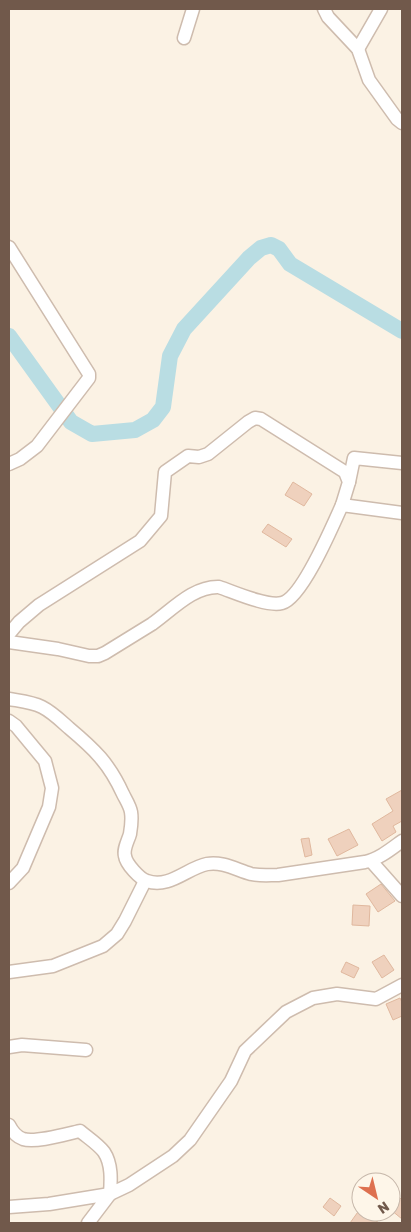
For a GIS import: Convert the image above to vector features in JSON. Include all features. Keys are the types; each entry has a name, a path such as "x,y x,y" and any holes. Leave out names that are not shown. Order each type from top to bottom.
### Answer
{"street":[{"path":"184,38 193,9"},
{"path":"324,9 328,17 358,49 369,80 397,119 402,123"},
{"path":"358,49 381,9"},
{"path":"9,248 89,374 89,378 37,446 20,459 9,464"},
{"path":"9,634 19,622 39,605 140,541 160,516 165,472 188,456 199,457 208,454 255,418 261,419 344,472 349,482"},
{"path":"9,642 98,656 106,653 152,623 188,597 212,586 263,602 283,603 289,600 298,590 324,545 342,505 354,458 402,463"},
{"path":"342,505 402,513"},
{"path":"9,699 42,707 52,713 104,761 118,782 131,812 130,832 125,857 129,865 145,881 158,883 172,880 195,868 217,863 253,874 278,875 371,861 402,841"},
{"path":"9,722 16,726 45,761 52,788 49,806 24,868 9,883"},
{"path":"371,861 402,896"},
{"path":"9,972 53,966 103,946 117,934 125,922 145,881"},
{"path":"9,1208 49,1204 110,1194 129,1185 173,1156 190,1140 231,1081 245,1051 286,1012 313,998 337,994 376,999 402,985"},
{"path":"9,1047 22,1045 86,1050"},
{"path":"9,1125 21,1139 32,1141 80,1131 103,1151 109,1164 111,1178 110,1194 88,1223"}],"building":[{"path":"293,482 312,494 304,506 285,495"},
{"path":"268,524 292,539 286,547 262,532"},
{"path":"402,790 402,821 393,826 396,832 382,841 372,824 393,811 386,799"},
{"path":"349,829 358,845 337,856 328,839"},
{"path":"309,838 312,855 305,857 301,839"},
{"path":"381,884 395,901 378,912 366,894"},
{"path":"353,905 370,906 369,926 352,925"},
{"path":"384,955 394,970 382,978 372,962"},
{"path":"346,962 359,968 354,978 341,972"},
{"path":"400,998 402,1002 402,1016 393,1020 386,1004"},
{"path":"330,1198 341,1206 334,1216 323,1207"},
{"path":"401,1199 402,1200 401,1218"},
{"path":"351,1222 379,1223 350,1223"}],"waterway":[{"path":"9,336 71,422 92,434 135,430 153,420 163,407 170,356 184,329 249,258 261,248 271,245 279,249 290,264 402,331"}]}
